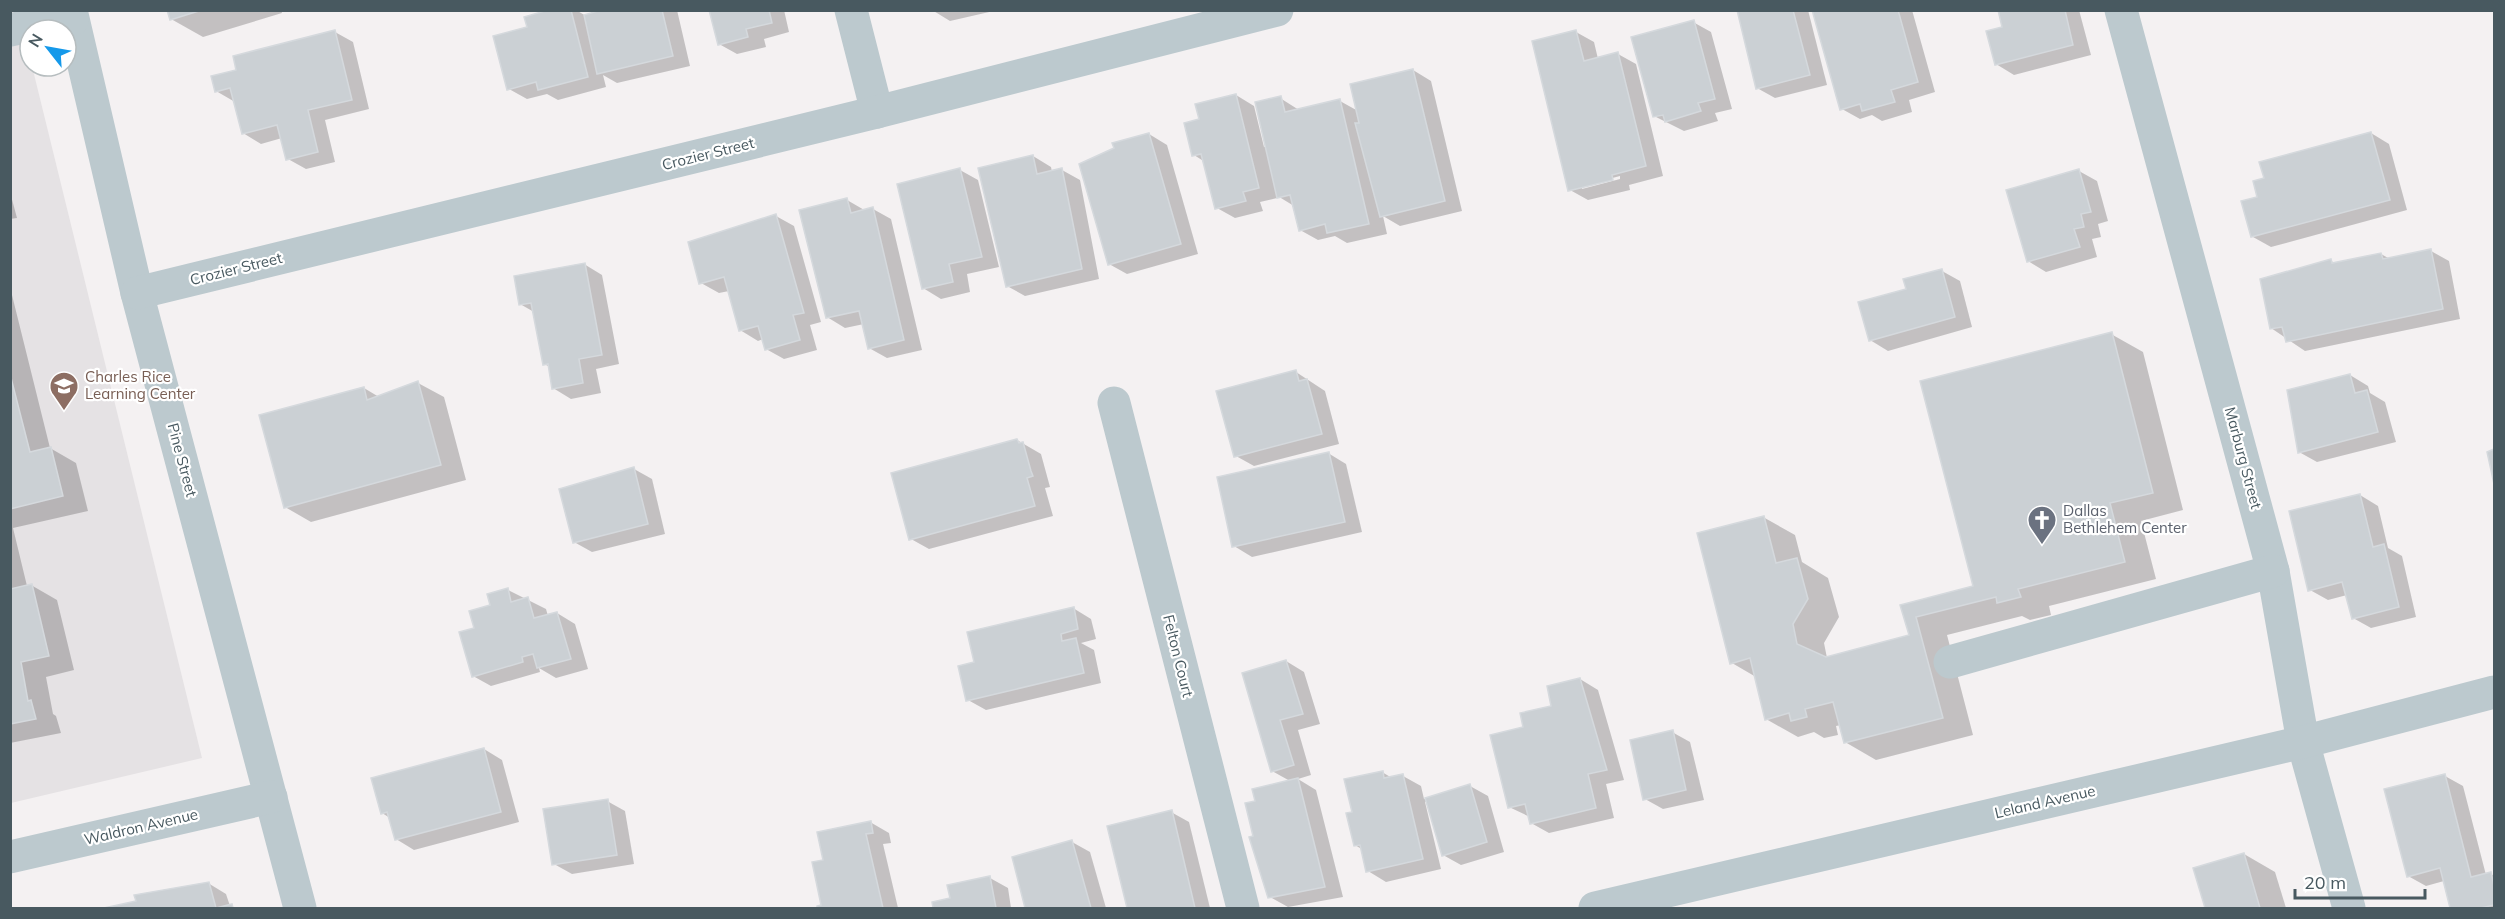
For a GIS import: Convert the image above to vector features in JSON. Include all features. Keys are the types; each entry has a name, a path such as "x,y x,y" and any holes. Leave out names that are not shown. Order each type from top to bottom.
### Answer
{"street":[{"path":"851,10 877,112"},
{"name":"Crozier Street","path":"137,293 877,112 1277,10"},
{"name":"Marburg Street","path":"2121,10 2273,571 2303,742 2349,909"},
{"path":"10,30 72,15"},
{"name":"Pine Street","path":"72,15 137,293 300,909"},
{"name":"Felton Court","path":"1114,403 1243,909"},
{"path":"1950,662 2273,571"},
{"name":"Leland Avenue","path":"1595,909 1686,898 2494,692"},
{"name":"Waldron Avenue","path":"10,857 271,797"}],"shaded area":[{"name":"Charles Rice Learning Center","path":"10,11 19,11 18,78 35,78 202,758 11,803"}],"building":[{"path":"167,10 202,10 170,20"},
{"path":"548,10 571,10 588,77 538,90 536,82 507,90 493,36 527,27 524,17"},
{"path":"601,10 662,10 673,56 597,74 584,15"},
{"path":"709,10 769,10 772,23 746,29 748,37 718,45"},
{"path":"1737,10 1793,10 1810,75 1756,89"},
{"path":"1812,10 1898,10 1918,82 1891,90 1895,102 1862,111 1860,104 1840,110"},
{"path":"1998,10 2065,10 2073,45 1995,65 1986,31 2002,27"},
{"path":"1694,20 1715,99 1698,103 1701,111 1665,122 1663,115 1653,117 1631,37"},
{"path":"335,30 352,100 308,110 318,152 286,160 277,125 242,134 230,88 215,92 211,76 236,70 233,56"},
{"path":"1576,30 1584,61 1618,52 1646,166 1612,175 1613,180 1568,191 1532,41"},
{"path":"1413,69 1445,201 1380,217 1355,123 1359,123 1350,84"},
{"path":"1236,94 1259,188 1243,192 1246,201 1215,209 1201,154 1192,156 1184,123 1199,119 1195,104"},
{"path":"1281,96 1285,112 1340,99 1369,224 1327,233 1325,224 1299,231 1290,195 1277,198 1255,102"},
{"path":"2371,132 2390,200 2251,237 2241,201 2257,197 2253,181 2264,178 2259,162"},
{"path":"1149,133 1181,244 1108,265 1079,164 1114,148 1112,143"},
{"path":"1033,155 1037,174 1062,168 1082,269 1006,287 978,168"},
{"path":"960,168 982,257 949,264 953,282 922,289 897,184"},
{"path":"2079,169 2091,212 2081,214 2084,227 2074,229 2080,247 2027,262 2006,190"},
{"path":"847,198 851,213 873,207 904,340 868,349 859,311 826,318 799,210"},
{"path":"776,214 804,313 793,315 800,340 765,350 758,326 739,331 724,277 699,284 688,242"},
{"path":"2431,249 2443,309 2286,342 2282,327 2270,329 2260,279 2331,259 2332,263 2381,253 2383,259"},
{"path":"585,263 602,355 579,359 583,383 552,389 548,364 543,365 531,303 519,305 514,276"},
{"path":"1942,269 1955,317 1869,341 1858,302 1906,289 1903,279"},
{"name":"Dallas Bethlehem Center","path":"2112,332 2153,493 2110,503 2125,562 2018,589 2021,597 1997,603 1996,597 1916,617 1943,718 1844,743 1833,702 1805,709 1807,717 1791,721 1789,713 1765,720 1750,658 1730,664 1697,533 1764,516 1776,563 1797,558 1808,599 1793,624 1797,644 1826,657 1909,635 1900,605 1973,586 1920,381"},
{"path":"1296,370 1299,381 1307,379 1322,434 1234,457 1216,391"},
{"path":"10,374 30,452 51,447 63,496 10,509"},
{"path":"2350,374 2355,393 2367,390 2378,432 2298,453 2287,390"},
{"path":"418,381 441,465 284,508 259,415 364,387 367,400"},
{"path":"1017,439 1019,443 1023,442 1033,476 1027,478 1035,506 909,540 891,473"},
{"path":"2494,449 2494,484 2487,452"},
{"path":"1329,452 1345,522 1232,547 1217,477"},
{"path":"634,467 648,524 573,543 559,489"},
{"path":"2360,494 2373,547 2384,544 2399,607 2352,619 2342,582 2308,591 2289,511"},
{"path":"32,584 49,656 21,662 28,701 31,700 36,719 10,724 10,589"},
{"path":"508,588 511,602 528,597 534,618 557,612 571,659 537,668 533,654 522,657 523,662 472,677 459,632 474,628 469,611 490,605 487,594"},
{"path":"1074,607 1078,629 1061,634 1062,641 1076,638 1084,673 966,701 958,666 974,662 967,632"},
{"path":"1286,660 1303,714 1280,720 1294,765 1271,772 1242,673"},
{"path":"1580,678 1607,770 1588,774 1596,808 1530,824 1525,804 1508,808 1490,735 1523,727 1520,713 1551,706 1547,686"},
{"path":"1673,730 1686,790 1643,800 1630,740"},
{"path":"484,748 501,812 395,840 387,812 381,814 371,778"},
{"path":"1383,771 1384,778 1403,774 1423,859 1366,872 1360,845 1354,846 1346,813 1352,812 1344,779"},
{"path":"2445,774 2471,877 2491,872 2494,905 2481,908 2450,908 2440,868 2407,877 2384,789"},
{"path":"1298,778 1325,887 1268,898 1249,837 1253,836 1245,803 1255,801 1252,789"},
{"path":"1470,784 1487,842 1442,856 1425,798"},
{"path":"608,799 617,855 552,865 543,809"},
{"path":"1172,810 1195,908 1127,908 1107,826"},
{"path":"871,821 873,833 866,834 883,908 817,908 821,905 812,862 823,860 817,832"},
{"path":"1072,840 1091,908 1025,908 1012,857"},
{"path":"2244,853 2260,908 2205,908 2193,868"},
{"path":"990,876 996,908 933,908 932,902 950,898 947,885"},
{"path":"209,882 216,908 104,908 136,901 134,895"},
{"path":"232,904 233,908 216,908"}],"place":[{"name":"Charles Rice Learning Center","path":"64,412"},
{"name":"Dallas Bethlehem Center","path":"2042,546"}]}
